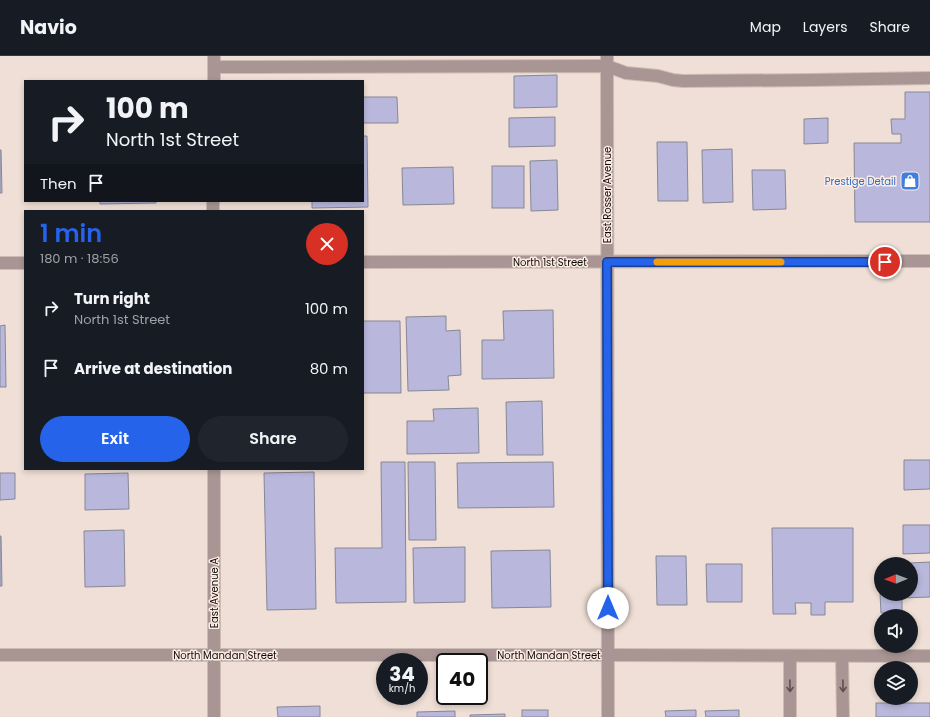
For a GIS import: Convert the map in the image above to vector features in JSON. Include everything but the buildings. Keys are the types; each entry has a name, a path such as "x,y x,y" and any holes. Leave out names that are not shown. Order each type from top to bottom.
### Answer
{"street":[{"path":"214,80 214,61 607,61 626,73 658,76 683,81 930,78"},
{"name":"East Rosser Avenue","path":"607,61 608,717"},
{"name":"North 1st Street","path":"364,262 930,262"},
{"path":"0,263 24,263"},
{"name":"East Avenue A","path":"214,470 214,717"},
{"name":"North Mandan Street","path":"0,655 930,656"},
{"path":"790,656 790,717"},
{"path":"842,656 843,717"}],"slow traffic":[{"path":"657,262 781,262"}],"place":[{"name":"Prestige Detail","path":"910,181"}],"route":[{"path":"608,608 607,262 885,262"}]}
